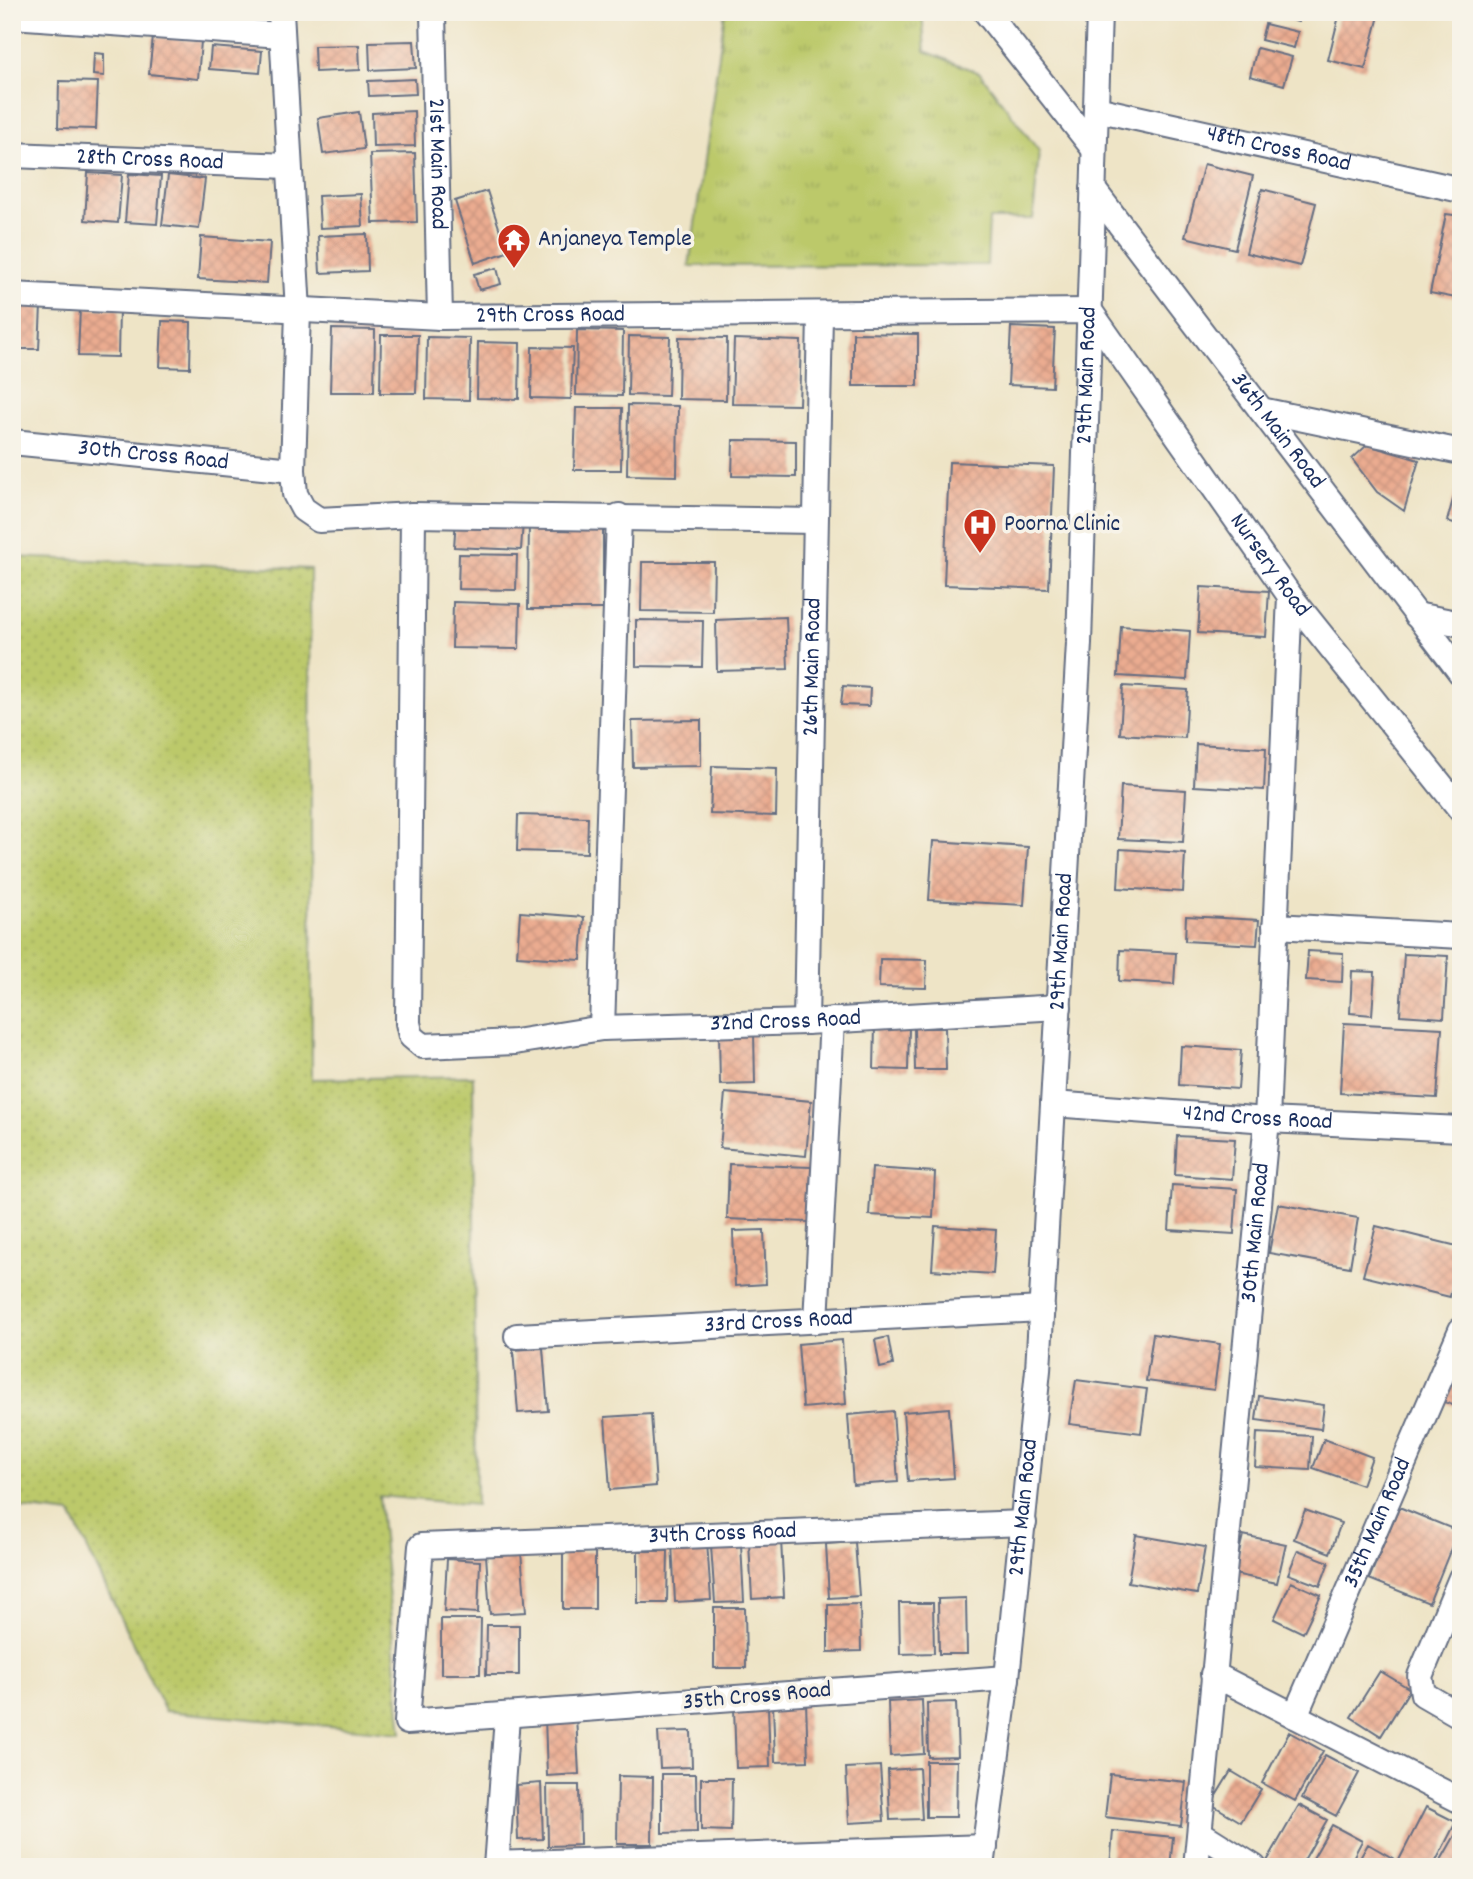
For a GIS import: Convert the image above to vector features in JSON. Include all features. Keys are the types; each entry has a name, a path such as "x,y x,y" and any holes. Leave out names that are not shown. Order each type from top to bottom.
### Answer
{"street":[{"name":"21st Main Road","path":"433,12 440,317"},
{"path":"986,12 1094,149"},
{"name":"29th Main Road","path":"984,1857 1024,1523 1042,1309 1079,643 1098,12"},
{"path":"12,16 281,23 298,310 293,470 295,494 303,509 319,520 413,515 814,521"},
{"name":"48th Cross Road","path":"1096,109 1461,190"},
{"name":"28th Cross Road","path":"12,155 288,166"},
{"name":"36th Main Road","path":"1093,189 1461,673"},
{"name":"29th Cross Road","path":"12,295 440,317 1090,311"},
{"name":"Nursery Road","path":"1090,311 1290,596 1461,810"},
{"name":"26th Main Road","path":"806,1022 820,314"},
{"path":"1261,410 1461,452"},
{"name":"30th Cross Road","path":"12,442 293,470"},
{"name":"32nd Cross Road","path":"413,515 408,1023 411,1036 423,1046 514,1042 602,1028 806,1022 1059,1007"},
{"path":"602,1028 619,516"},
{"name":"30th Main Road","path":"1196,1867 1266,1120 1290,596"},
{"path":"1416,615 1461,624"},
{"path":"1275,926 1461,936"},
{"path":"817,1321 832,1020"},
{"name":"42nd Cross Road","path":"1053,1104 1266,1120 1461,1129"},
{"name":"33rd Cross Road","path":"517,1336 1042,1309"},
{"name":"35th Main Road","path":"1295,1716 1461,1330"},
{"name":"34th Cross Road","path":"421,1546 1024,1523"},
{"name":"35th Cross Road","path":"421,1546 407,1722 507,1717 1007,1678"},
{"path":"1461,1578 1420,1676 1423,1694 1461,1716"},
{"path":"1213,1674 1461,1801"},
{"path":"507,1717 496,1865 984,1857"},
{"path":"1200,1833 1254,1867"}],"green space":[{"path":"725,12 922,12 925,51 980,73 1039,151 1033,219 989,219 987,265 689,266"},
{"path":"12,557 310,569 312,1079 473,1076 476,1505 379,1496 402,1733 165,1711 71,1514 12,1507"}],"building":[{"path":"145,12 188,12 187,18 145,16"},
{"path":"210,12 262,12 262,18"},
{"path":"1265,12 1300,12 1298,22"},
{"path":"1340,12 1380,12 1365,69 1328,60"},
{"path":"1265,24 1298,32 1294,48 1261,40"},
{"path":"153,37 201,41 198,79 149,74"},
{"path":"414,41 416,68 370,70 369,42"},
{"path":"359,45 360,70 315,72 314,46"},
{"path":"211,47 262,51 260,73 209,69"},
{"path":"1257,48 1292,57 1284,85 1250,76"},
{"path":"94,53 104,54 104,76 93,75"},
{"path":"12,79 17,80 15,121 12,121"},
{"path":"415,79 416,94 369,96 368,81"},
{"path":"59,81 98,82 96,129 58,128"},
{"path":"414,111 415,146 373,147 372,113"},
{"path":"359,112 364,149 323,154 318,118"},
{"path":"415,153 417,222 373,223 370,154"},
{"path":"1204,164 1253,176 1235,249 1185,237"},
{"path":"88,173 122,175 118,223 85,220"},
{"path":"129,174 161,176 157,224 125,222"},
{"path":"168,175 205,179 199,229 162,225"},
{"path":"1262,189 1316,203 1300,266 1246,253"},
{"path":"487,191 507,252 475,263 455,201"},
{"path":"361,194 363,226 320,228 318,196"},
{"path":"1446,214 1461,216 1461,299 1430,293"},
{"path":"367,234 368,271 320,273 318,236"},
{"path":"201,237 270,242 267,283 198,279"},
{"path":"497,268 501,284 479,290 474,274"},
{"path":"12,305 41,306 39,349 12,349"},
{"path":"80,308 119,309 118,357 78,356"},
{"path":"162,321 191,322 190,368 160,367"},
{"path":"1011,327 1055,329 1052,387 1008,385"},
{"path":"332,329 375,330 374,392 330,392"},
{"path":"577,330 623,331 622,396 576,395"},
{"path":"853,333 918,334 918,386 853,386"},
{"path":"381,335 418,335 416,393 380,393"},
{"path":"629,336 670,337 668,396 628,395"},
{"path":"427,337 470,338 469,400 426,399"},
{"path":"679,337 727,338 726,400 678,399"},
{"path":"734,339 801,341 799,405 732,404"},
{"path":"478,342 520,343 519,399 477,398"},
{"path":"532,347 573,348 571,399 531,398"},
{"path":"628,405 678,406 677,476 627,475"},
{"path":"576,408 622,408 621,470 574,470"},
{"path":"733,440 796,441 796,477 732,476"},
{"path":"1367,445 1419,460 1404,511 1377,492 1352,459"},
{"path":"949,462 1054,466 1049,589 944,585"},
{"path":"1461,471 1461,525 1447,521"},
{"path":"456,518 523,521 521,550 454,547"},
{"path":"529,518 603,518 603,609 528,609"},
{"path":"459,554 517,555 516,590 458,589"},
{"path":"642,562 714,562 713,612 641,611"},
{"path":"1201,587 1269,591 1266,637 1198,633"},
{"path":"453,602 520,604 519,649 452,648"},
{"path":"786,617 788,669 717,671 716,620"},
{"path":"636,620 703,621 702,667 636,666"},
{"path":"1121,626 1190,631 1187,680 1118,676"},
{"path":"843,686 870,688 869,706 841,705"},
{"path":"1123,686 1188,690 1185,738 1120,734"},
{"path":"701,720 701,766 633,767 632,721"},
{"path":"1196,744 1266,748 1264,790 1194,786"},
{"path":"712,766 777,768 776,816 710,814"},
{"path":"1121,786 1186,790 1183,842 1118,839"},
{"path":"518,815 588,817 587,853 517,851"},
{"path":"933,841 1028,847 1024,905 929,900"},
{"path":"1120,849 1185,853 1183,892 1118,888"},
{"path":"520,912 584,917 581,960 517,956"},
{"path":"1186,916 1259,920 1257,945 1185,941"},
{"path":"1120,950 1176,953 1174,984 1119,981"},
{"path":"1308,951 1343,953 1342,982 1306,980"},
{"path":"1404,954 1448,956 1444,1018 1400,1015"},
{"path":"880,959 927,960 926,988 879,987"},
{"path":"1352,971 1375,972 1372,1015 1350,1013"},
{"path":"1344,1023 1442,1028 1437,1098 1340,1093"},
{"path":"875,1026 909,1027 908,1070 874,1069"},
{"path":"914,1028 945,1028 946,1070 915,1070"},
{"path":"754,1031 755,1084 720,1085 719,1033"},
{"path":"1181,1046 1241,1050 1238,1089 1179,1085"},
{"path":"725,1093 811,1101 806,1156 720,1148"},
{"path":"1177,1136 1235,1139 1232,1179 1175,1175"},
{"path":"729,1164 811,1167 809,1222 727,1219"},
{"path":"872,1168 935,1172 933,1218 869,1215"},
{"path":"1172,1185 1237,1189 1234,1234 1169,1230"},
{"path":"1278,1204 1358,1218 1350,1267 1269,1253"},
{"path":"935,1226 996,1230 993,1274 932,1270"},
{"path":"1376,1226 1461,1247 1450,1297 1363,1276"},
{"path":"764,1230 766,1284 735,1286 733,1231"},
{"path":"1153,1334 1220,1344 1214,1390 1146,1381"},
{"path":"888,1337 893,1365 880,1368 875,1340"},
{"path":"842,1340 846,1404 803,1408 798,1344"},
{"path":"543,1348 548,1411 518,1413 513,1350"},
{"path":"1456,1371 1461,1373 1461,1408 1444,1402"},
{"path":"1076,1380 1147,1389 1141,1433 1069,1424"},
{"path":"1259,1396 1324,1405 1321,1429 1256,1420"},
{"path":"949,1408 954,1478 908,1481 903,1412"},
{"path":"893,1411 898,1482 853,1485 848,1415"},
{"path":"651,1414 656,1486 610,1490 605,1417"},
{"path":"1257,1433 1312,1436 1310,1470 1255,1467"},
{"path":"1324,1439 1372,1457 1362,1485 1313,1468"},
{"path":"1399,1507 1458,1531 1429,1603 1369,1579"},
{"path":"1305,1510 1341,1523 1330,1553 1294,1539"},
{"path":"1136,1535 1205,1547 1197,1594 1128,1582"},
{"path":"1243,1535 1286,1544 1277,1583 1234,1574"},
{"path":"781,1540 784,1597 752,1599 749,1542"},
{"path":"707,1541 711,1600 675,1602 672,1543"},
{"path":"855,1542 859,1596 829,1598 826,1544"},
{"path":"741,1544 744,1602 715,1603 711,1546"},
{"path":"1298,1550 1329,1562 1320,1586 1288,1574"},
{"path":"638,1551 668,1551 667,1603 638,1603"},
{"path":"521,1552 526,1612 490,1614 486,1555"},
{"path":"563,1552 595,1552 595,1609 563,1609"},
{"path":"447,1559 480,1561 478,1613 444,1611"},
{"path":"1291,1582 1321,1595 1303,1633 1274,1619"},
{"path":"966,1598 967,1654 939,1654 938,1599"},
{"path":"899,1603 933,1603 934,1653 900,1654"},
{"path":"860,1604 861,1651 828,1652 828,1605"},
{"path":"714,1608 745,1608 746,1668 714,1668"},
{"path":"441,1619 481,1619 480,1674 441,1674"},
{"path":"487,1625 519,1625 519,1675 486,1675"},
{"path":"1380,1671 1410,1689 1381,1736 1351,1717"},
{"path":"922,1700 924,1754 890,1756 888,1702"},
{"path":"806,1702 808,1761 775,1762 773,1704"},
{"path":"956,1702 958,1756 928,1757 927,1703"},
{"path":"768,1706 770,1767 736,1768 734,1707"},
{"path":"576,1716 579,1774 547,1776 545,1717"},
{"path":"691,1731 692,1767 660,1768 658,1732"},
{"path":"1289,1732 1323,1751 1295,1801 1262,1783"},
{"path":"1325,1755 1359,1773 1336,1816 1302,1798"},
{"path":"926,1761 957,1761 956,1817 926,1817"},
{"path":"880,1766 884,1821 849,1823 846,1768"},
{"path":"919,1768 922,1819 890,1820 888,1770"},
{"path":"1231,1771 1261,1789 1241,1822 1211,1804"},
{"path":"662,1774 696,1774 697,1832 662,1833"},
{"path":"1110,1774 1186,1782 1181,1826 1105,1817"},
{"path":"618,1776 653,1777 652,1844 617,1844"},
{"path":"701,1778 732,1778 731,1831 701,1830"},
{"path":"541,1783 543,1839 518,1840 516,1785"},
{"path":"547,1785 579,1785 580,1845 548,1846"},
{"path":"1299,1805 1327,1820 1300,1867 1273,1867 1266,1863"},
{"path":"1426,1807 1456,1822 1433,1867 1404,1867 1397,1864"},
{"path":"1332,1825 1362,1841 1348,1867 1308,1867"},
{"path":"1461,1825 1461,1867 1437,1867"},
{"path":"1113,1831 1173,1837 1170,1867 1110,1867"},
{"path":"1368,1844 1394,1859 1390,1867 1355,1867"},
{"path":"911,1858 942,1859 942,1867 910,1867"}],"place":[{"name":"Anjaneya Temple","path":"514,270"},
{"name":"Poorna Clinic","path":"980,555"}]}
